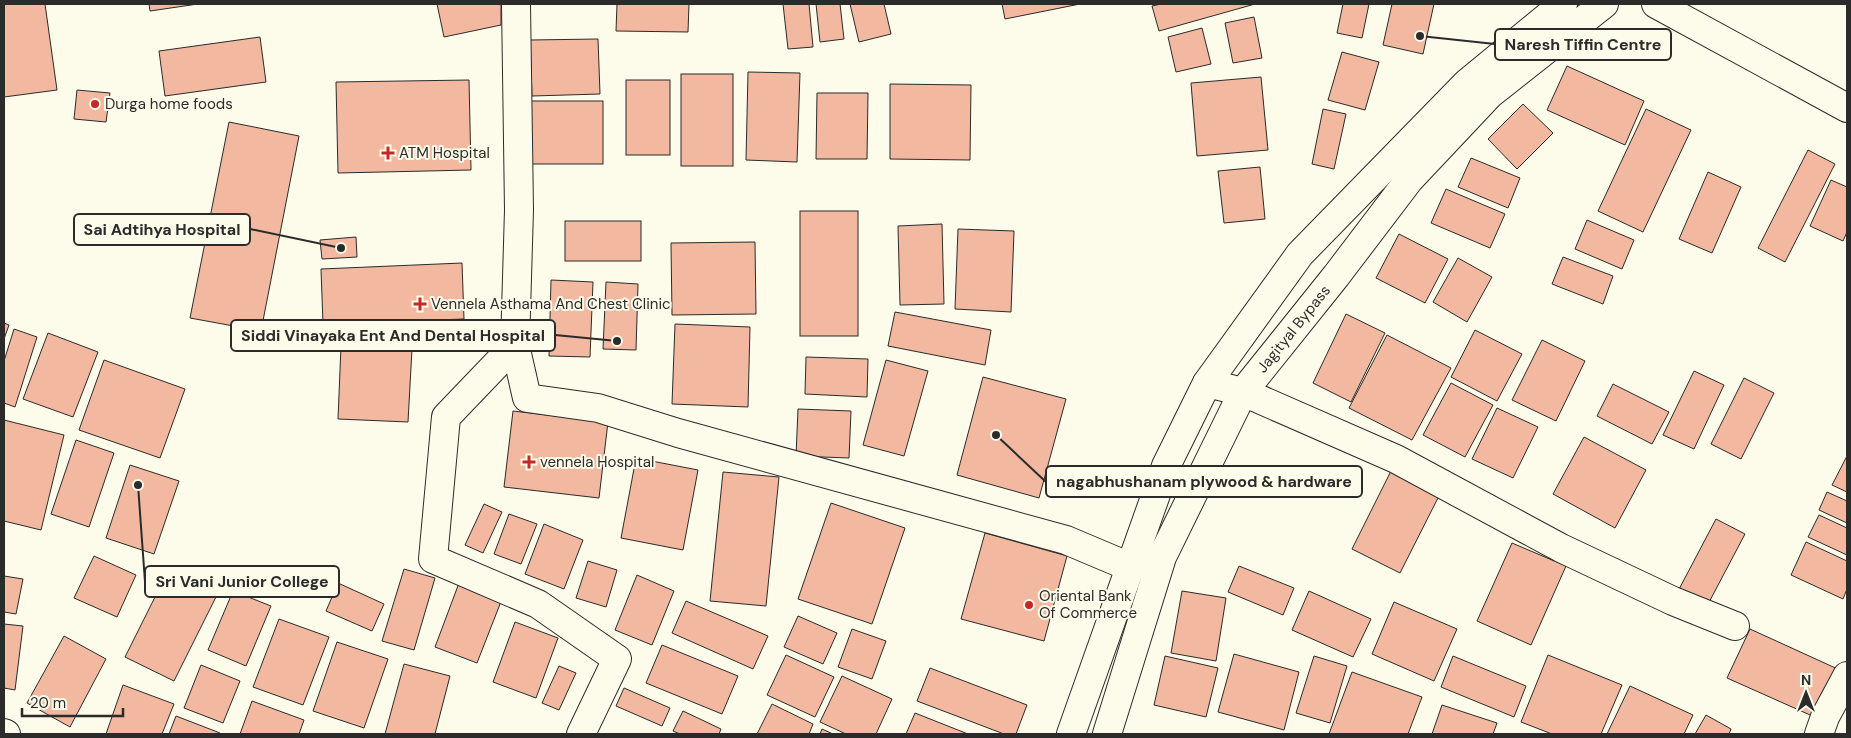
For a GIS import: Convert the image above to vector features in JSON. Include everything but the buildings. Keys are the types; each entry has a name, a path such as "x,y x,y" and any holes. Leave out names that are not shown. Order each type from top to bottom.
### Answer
{"street":[{"path":"516,4 519,210 514,345 527,398 598,408 678,433 1066,540 1130,567 1162,558"},
{"path":"1071,734 1166,466 1207,383 1300,254 1467,83 1562,4"},
{"name":"Jagityal Bypass","path":"1107,734 1162,558 1243,392 1336,276 1409,180 1490,94 1604,4"},
{"path":"1656,4 1847,108"},
{"path":"514,345 446,417 433,559 538,604 617,659 581,734"},
{"path":"1207,383 1243,392 1396,459 1561,548 1673,601 1735,626"},
{"path":"1819,734 1825,716 1847,676"}],"place":[{"name":"Naresh Tiffin Centre","path":"1420,36"},
{"name":"Durga home foods","path":"95,104"},
{"name":"ATM Hospital","path":"388,153"},
{"name":"Sai Adtihya Hospital","path":"341,248"},
{"name":"Vennela Asthama And Chest Clinic","path":"420,304"},
{"name":"Siddi Vinayaka Ent And Dental Hospital","path":"617,341"},
{"name":"nagabhushanam plywood & hardware","path":"996,435"},
{"name":"vennela Hospital","path":"529,462"},
{"name":"Sri Vani Junior College","path":"138,485"},
{"name":"Oriental Bank Of Commerce","path":"1029,605"}]}
